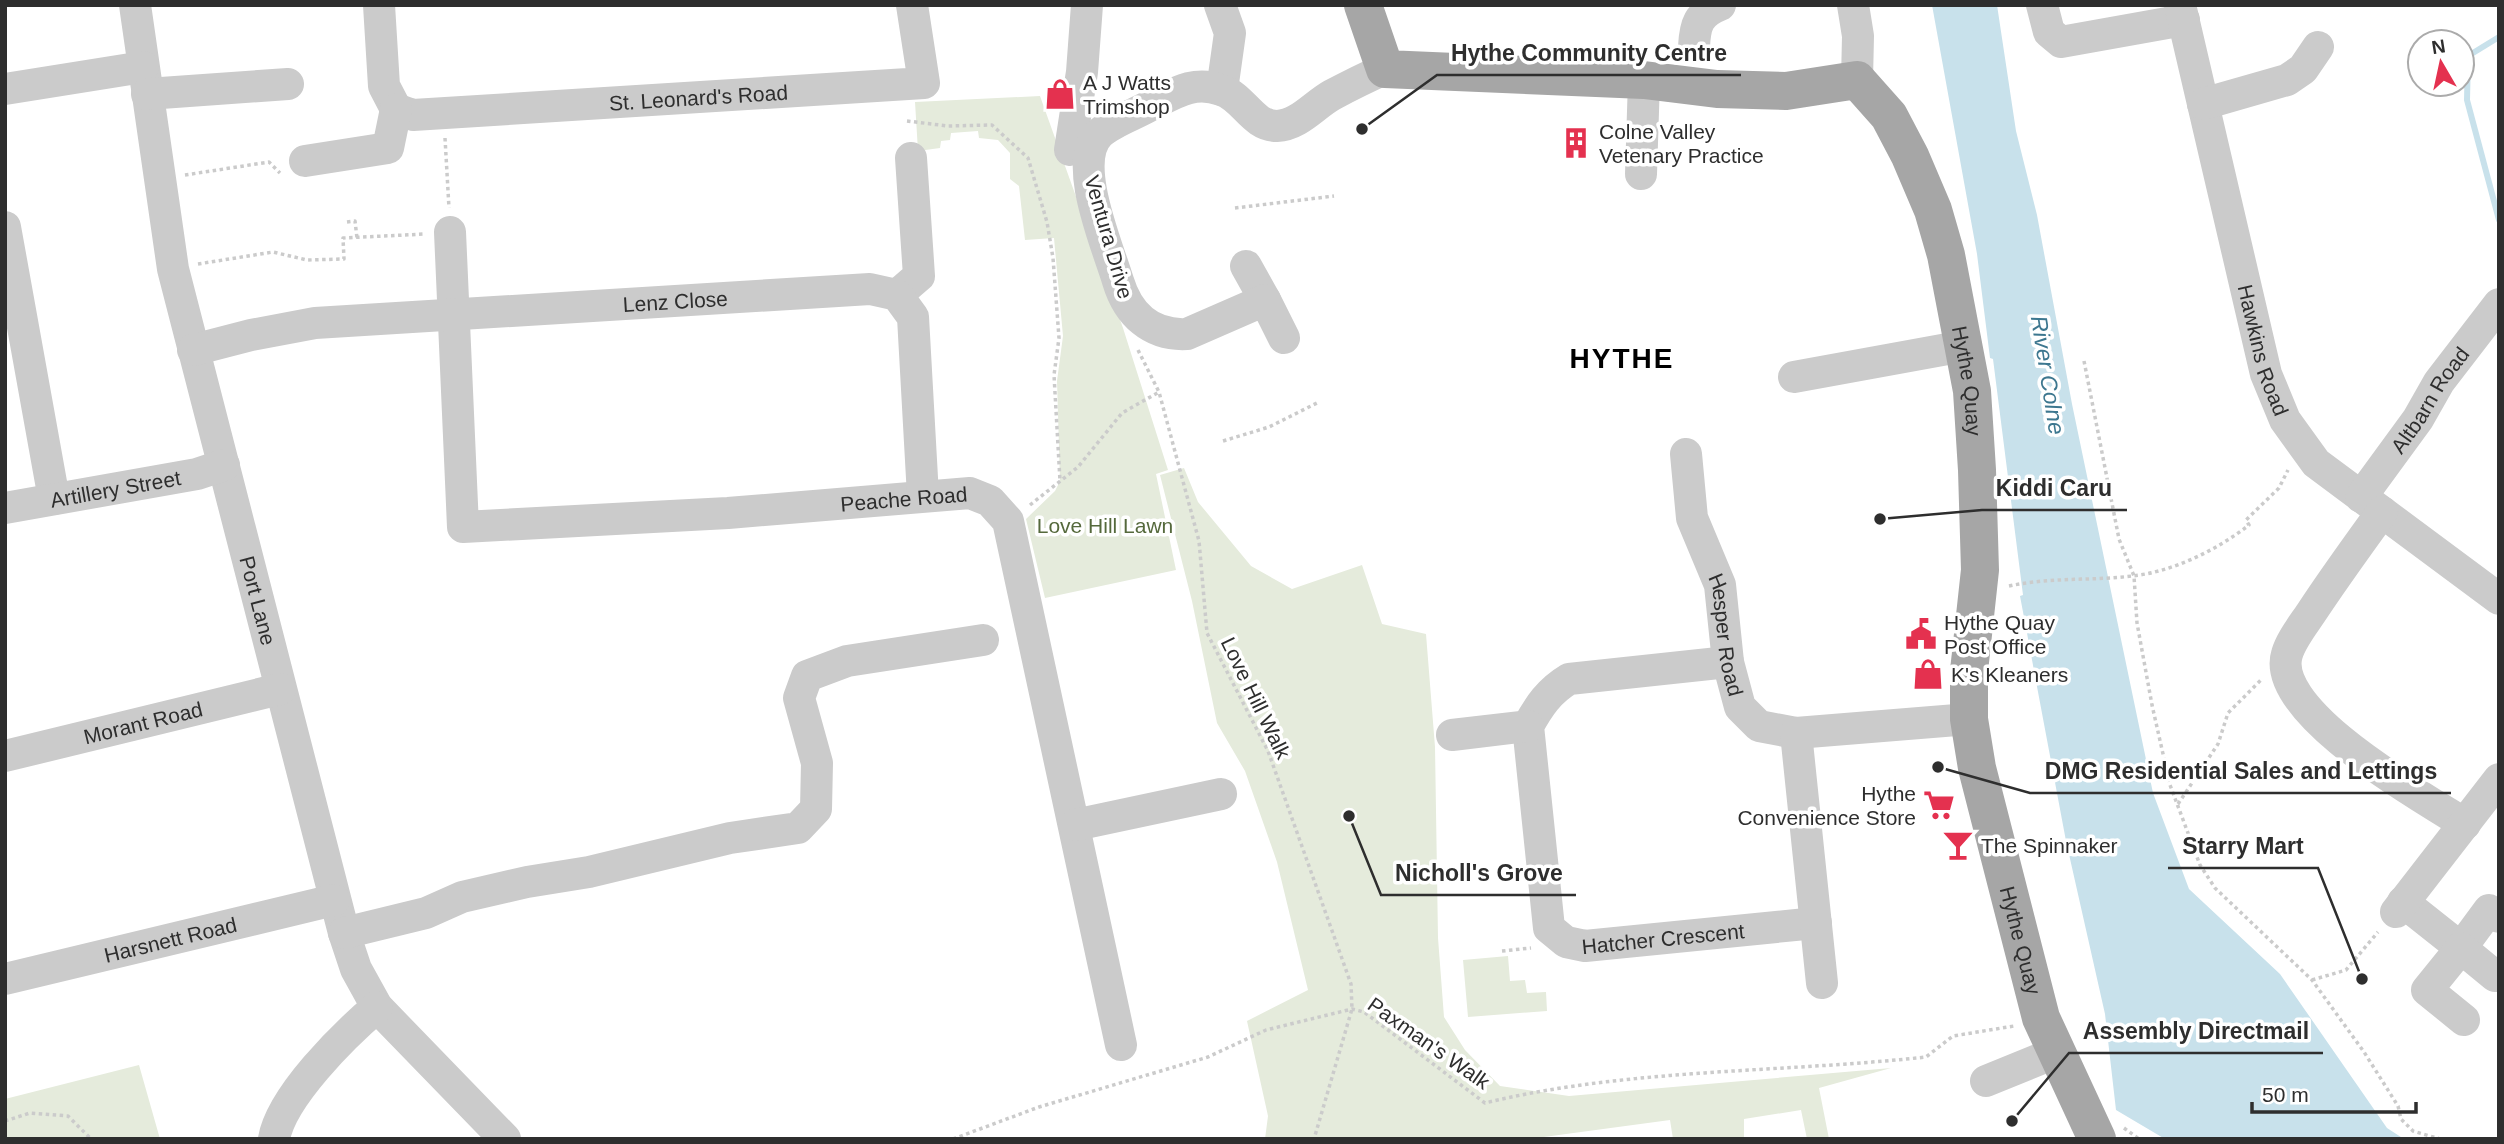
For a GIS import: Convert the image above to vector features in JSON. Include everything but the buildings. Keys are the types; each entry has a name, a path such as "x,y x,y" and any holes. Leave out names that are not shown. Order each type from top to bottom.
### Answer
{"main road":[{"path":"1363,5 1385,69 1644,80 1717,89 1786,91 1857,79"},
{"name":"Hythe Quay","path":"1857,79 1889,116 1933,210 1947,255 1972,391 1979,570 1969,671 1969,719 1977,768 2040,1018 2097,1139"}],"street":[{"name":"Port Lane","path":"135,5 173,270 344,933 356,969 377,1007 505,1139"},
{"path":"294,168 388,148 396,109 384,86 379,5"},
{"path":"903,85 924,82 912,5"},
{"path":"1070,149 1082,72 1087,5"},
{"path":"1220,5 1230,33 1222,90 1238,98 1262,124 1291,124 1329,96 1385,69"},
{"path":"1694,47 1696,23 1704,13 1720,5"},
{"path":"1853,5 1858,36 1857,79"},
{"path":"2042,5 2049,32 2062,41 2182,13"},
{"name":"Hawkins Road","path":"2182,13 2266,374 2286,420 2316,463 2499,599"},
{"path":"2203,104 2287,80 2303,69 2318,47"},
{"path":"1641,174 1644,80"},
{"path":"5,89 145,81 288,83"},
{"name":"St. Leonard's Road","path":"396,109 413,115 903,85"},
{"name":"Ventura Drive","path":"1222,90 1199,85 1182,89 1099,134 1087,157 1090,187 1125,302 1142,323 1175,334 1187,334 1265,300"},
{"path":"911,158 919,276 897,295 913,317 923,496"},
{"path":"5,228 54,499"},
{"path":"450,232 454,316"},
{"path":"1247,266 1284,338"},
{"name":"Lenz Close","path":"193,350 251,334 314,323 870,289 897,295"},
{"name":"Altbarn Road","path":"2286,655 2343,564 2372,504 2439,382 2499,304"},
{"name":"Peache Road","path":"454,316 464,527 728,513 970,493 990,502 1008,521"},
{"path":"1794,377 1964,346"},
{"name":"Hesper Road","path":"1686,454 1692,518 1720,585 1728,662 1740,707 1759,726 1796,733 1969,719"},
{"name":"Artillery Street","path":"5,508 197,474 224,465"},
{"path":"1008,521 1121,1045"},
{"path":"344,933 425,913 462,897 527,882 589,872 730,838 798,828 816,809 817,763 799,698 807,676 847,661 983,640"},
{"path":"2286,655 2287,676 2296,696 2313,717 2393,778 2465,824"},
{"path":"1452,735 1528,726 1553,689 1569,679 1728,662"},
{"name":"Morant Road","path":"5,756 280,688"},
{"name":"Hatcher Crescent","path":"1528,726 1549,928 1566,942 1585,946 1816,923"},
{"path":"1796,733 1822,983"},
{"path":"2495,976 2461,947 2399,907 2499,779"},
{"path":"1075,825 1221,794"},
{"name":"Harsnett Road","path":"5,979 334,900"},
{"path":"2464,1020 2427,990 2489,910 2499,917"},
{"path":"274,1139 276,1127 288,1104 330,1052 377,1007"},
{"path":"1986,1081 2055,1053"}],"path":[{"path":"903,85 911,158"},
{"path":"173,270 274,252 307,260 344,259 343,239 450,232 443,112"},
{"path":"907,121 992,125 1028,158 1047,222 1053,258 1059,338 1054,375 1059,481"},
{"path":"158,179 269,162 294,168"},
{"path":"1235,208 1334,196"},
{"path":"347,222 355,221 356,238"},
{"name":"Love Hill Walk","path":"1136,345 1159,392 1199,541 1207,633 1268,751 1351,984 1352,1009 1314,1139"},
{"path":"2084,361 2119,539 2134,576 2137,623 2152,705 2178,804 2200,864 2215,888 2312,980 2364,1052 2398,1106 2400,1119 2413,1131 2440,1139"},
{"path":"1008,521 1086,458 1122,413 1159,392"},
{"path":"1223,441 1269,427 1319,402"},
{"path":"2006,586 2134,576 2170,567 2196,556 2229,540 2249,525 2246,520 2279,488 2303,444"},
{"path":"2178,804 2217,744 2228,713 2286,655"},
{"path":"2312,980 2346,970 2399,907"},
{"name":"Paxman's Walk","path":"953,1139 1039,1107 1208,1057 1266,1030 1352,1009 1364,1012 1485,1103 1519,1095 1623,1081 1926,1057 1953,1036 2024,1023"},
{"path":"5,1121 30,1113 68,1116 91,1139"}],"green space":[{"name":"Love Hill Lawn","path":"1040,96 1123,328 1168,470 1156,474 1176,570 1045,598 1026,519 1055,491 1060,481 1057,381 1063,336 1054,238 1025,240 1019,186 1010,179 1010,153 998,140 979,138 978,131 951,133 950,140 941,141 940,148 918,151 915,102"},
{"path":"1184,468 1198,502 1251,566 1292,589 1362,565 1382,624 1426,634 1435,747 1438,938 1444,1017 1465,1050 1500,1086 1569,1096 1891,1068 1819,1088 1829,1139 1807,1139 1801,1110 1744,1119 1744,1139 1673,1139 1670,1120 1529,1139 1265,1139 1268,1116 1247,1021 1308,990 1277,862 1245,771 1217,723 1192,601 1160,475"},
{"path":"1508,956 1510,981 1525,980 1527,993 1546,992 1547,1011 1468,1017 1463,960"},
{"path":"139,1065 160,1139 5,1139 5,1099"}],"water":[{"name":"River Colne","path":"1932,5 1997,5 2016,131 2037,215 2072,404 2153,793 2189,889 2280,974 2387,1128 2404,1139 2165,1139 2116,1110 2105,1014 2066,841 2020,596 2023,595 1993,359 1990,358 1977,254"}],"waterway":[{"path":"2499,37 2468,56 2467,100 2499,220"}],"place":[{"name":"A J Watts Trimshop","path":"1060,94"},
{"name":"Hythe Community Centre","path":"1362,129"},
{"name":"Colne Valley Vetenary Practice","path":"1576,143"},
{"name":"Kiddi Caru","path":"1880,519"},
{"name":"Hythe Quay Post Office","path":"1921,634"},
{"name":"K's Kleaners","path":"1928,674"},
{"name":"DMG Residential Sales and Lettings","path":"1938,767"},
{"name":"Hythe Convenience Store","path":"1939,805"},
{"name":"Nicholl's Grove","path":"1349,816"},
{"name":"The Spinnaker","path":"1958,845"},
{"name":"Starry Mart","path":"2362,979"},
{"name":"Assembly Directmail","path":"2012,1121"}],"district":[{"name":"HYTHE","path":"1622,358"}]}
